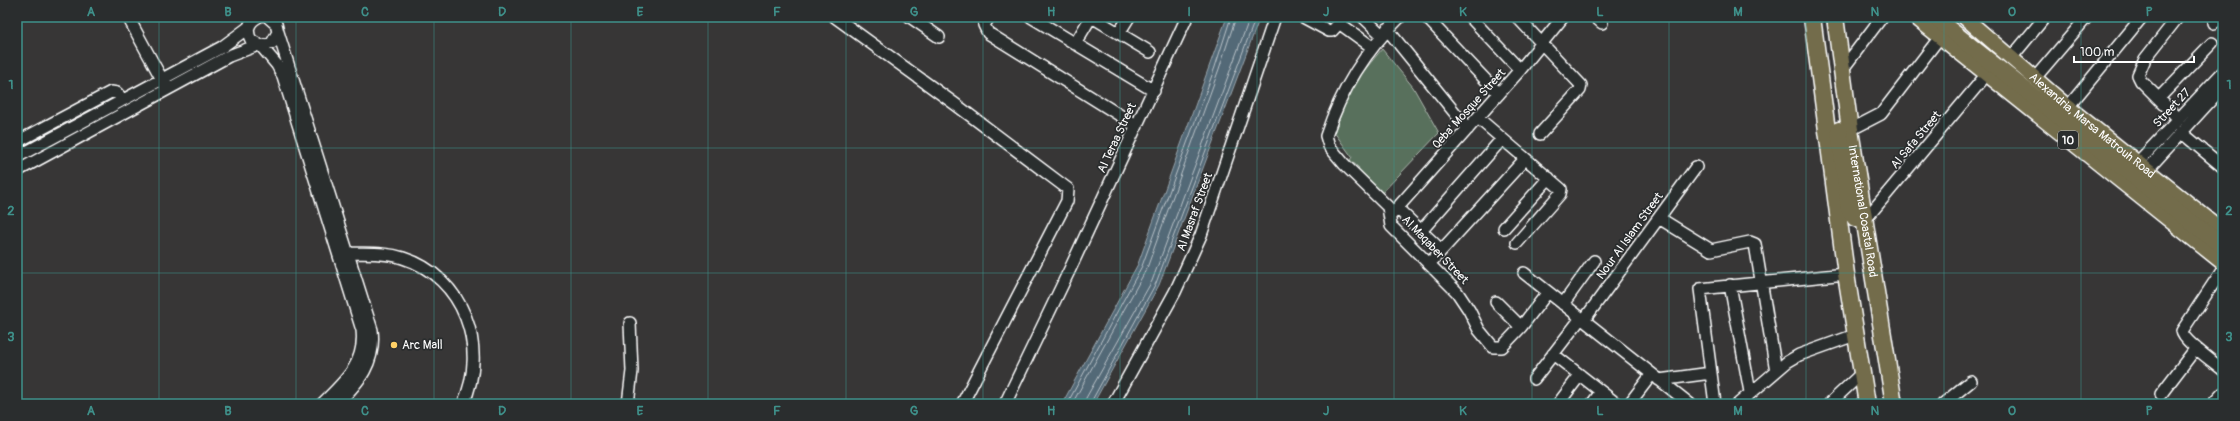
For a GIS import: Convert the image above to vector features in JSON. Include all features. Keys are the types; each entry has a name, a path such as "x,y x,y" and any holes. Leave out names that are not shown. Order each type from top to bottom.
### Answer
{"highway":[{"name":"International Coastal Road","path":"1812,17 1846,274 1867,404"},
{"path":"1934,17 2190,222 2223,246"},
{"name":"International Coastal Road","path":"1830,21 1842,70 1864,222 1894,404"},
{"path":"1830,21 1848,202 1855,218 1864,222"}],"main road":[{"name":"10","path":"1915,17 2128,189 2223,263"},
{"name":"Alexandria, Marsa Matrouh Road","path":"1964,17 2068,107 2223,231"}],"street":[{"path":"128,17 167,89"},
{"path":"17,157 229,43 248,27 257,17"},
{"path":"268,17 276,24 372,330 373,346 370,362 362,377 337,404"},
{"path":"835,17 955,104 1068,190 1067,201 962,404"},
{"path":"910,17 939,37"},
{"path":"989,17 984,25 988,33 1137,126"},
{"path":"1031,17 1154,91"},
{"path":"1075,44 1091,17 1150,52"},
{"path":"1119,33 1129,17"},
{"name":"Al Teraa Street","path":"1005,404 1154,91 1187,17"},
{"name":"Al Masraf Street","path":"1113,404 1175,292 1201,235 1275,17"},
{"path":"1303,17 1329,31 1342,20 1372,47"},
{"path":"1363,17 1384,32 1468,129"},
{"name":"Al Maqaber Street","path":"1400,17 1384,32 1372,47 1350,81 1326,136 1329,146 1344,164 1394,212 1391,226 1457,292 1469,310 1479,330 1493,347 1502,347 1521,327"},
{"path":"1426,17 1499,94"},
{"path":"1470,17 1520,70"},
{"path":"1517,17 1581,85 1580,90 1540,134"},
{"name":"Qeba' Mosque Street","path":"1394,212 1520,70 1563,17"},
{"path":"1842,70 1882,17"},
{"path":"2011,58 2045,17"},
{"path":"2035,78 2086,17"},
{"path":"2068,107 2142,17"},
{"path":"2178,17 2163,35 2138,72 2139,80 2179,119"},
{"path":"248,27 251,40 260,46 277,65 283,76 362,330 362,351 357,364 350,376 322,404"},
{"path":"17,171 229,56 272,43 278,32"},
{"path":"1850,130 1881,114 1940,37"},
{"path":"2159,98 2212,43"},
{"name":"Street 27","path":"2143,166 2179,119 2223,72"},
{"name":"Al Safa Street","path":"1864,222 1987,74"},
{"name":"Street 27","path":"2143,166 2181,132 2223,87"},
{"path":"17,142 111,92 118,93 122,100"},
{"path":"1478,118 1560,187 1560,194 1517,243"},
{"path":"2181,132 2223,167"},
{"path":"1421,231 1502,139"},
{"path":"1429,264 1525,159"},
{"name":"Nour Al Islam Street","path":"1534,379 1583,319 1696,167"},
{"path":"1504,228 1549,178"},
{"path":"1394,212 1421,231 1441,250"},
{"path":"1658,218 1711,250 1754,243 1776,371"},
{"path":"348,254 383,254 413,262 431,273 454,295 468,323 473,344 472,376 463,404"},
{"path":"1563,304 1594,261"},
{"path":"2223,269 2182,331 2183,336 2223,370"},
{"path":"1524,273 1656,377 1686,403"},
{"path":"1715,404 1700,290 1702,288 1846,274"},
{"path":"1730,285 1750,392"},
{"path":"1496,302 1521,327 1548,292"},
{"path":"628,404 632,371 630,323"},
{"path":"1738,404 1776,371 1799,355 1855,335"},
{"path":"2161,394 2196,348"},
{"path":"1553,354 1617,404"},
{"path":"1629,404 1656,377 1711,373"},
{"path":"1829,404 1862,373"},
{"path":"1558,404 1580,375"},
{"path":"1943,404 1971,381"},
{"path":"1592,404 1601,392"},
{"path":"2213,404 2223,392"}],"green space":[{"path":"1382,49 1413,87 1439,133 1379,196 1356,172 1359,168 1350,160 1352,157 1334,132 1353,84"}],"water":[{"path":"1227,17 1260,17 1159,285 1093,404 1062,404 1138,264"}],"place":[{"name":"Arc Mall","path":"394,345"}]}
